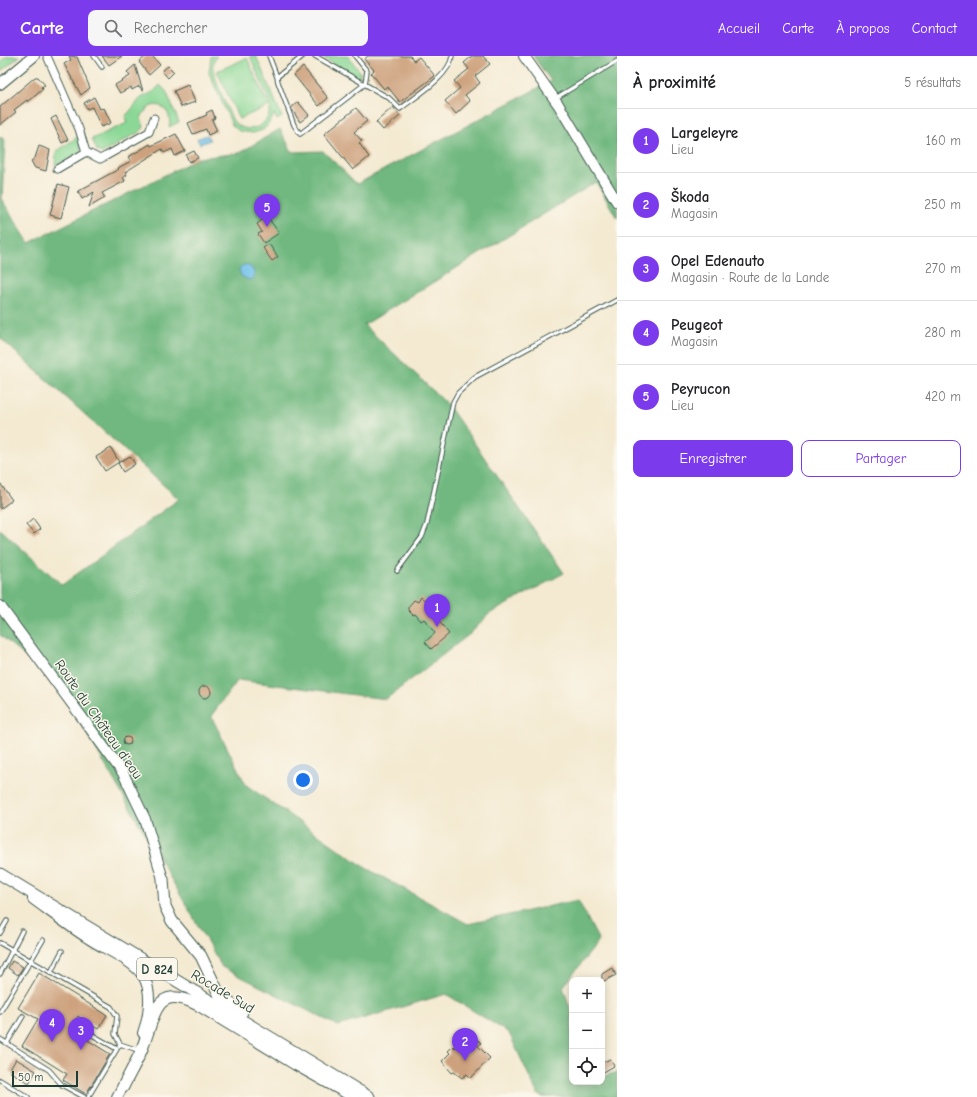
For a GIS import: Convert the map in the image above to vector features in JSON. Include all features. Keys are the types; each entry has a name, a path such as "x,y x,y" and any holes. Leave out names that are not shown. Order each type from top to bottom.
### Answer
{"main road":[{"name":"Rocade Sud","path":"0,875 370,1097"},
{"path":"163,879 165,906 172,921 201,956 220,996 314,1063"},
{"path":"120,1092 143,1047 158,1005 168,999 176,997 187,999 200,1006 295,1064 354,1097"}],"street":[{"path":"0,84 34,56"},
{"path":"47,56 80,129 86,152 100,159 149,132 154,118"},
{"path":"524,56 558,104 617,202"},
{"path":"57,169 86,152"},
{"name":"Route du Château d'eau","path":"0,606 123,773 145,819 163,879"},
{"path":"0,875 86,937 136,968 147,984 149,999 145,1029 138,1050 120,1092"}],"lane":[{"path":"94,56 102,68"},
{"path":"269,56 278,77 278,82 294,125 300,134 365,84 367,71 355,56"},
{"path":"278,77 303,56"},
{"path":"315,56 389,98 400,109 439,79 452,62 452,56"},
{"path":"559,96 617,61"},
{"path":"397,571 422,537 427,524 450,412 458,393 476,377 617,300"},
{"path":"0,933 7,921"},
{"path":"0,974 22,931"},
{"path":"0,1012 32,961 43,940"},
{"path":"0,943 111,1007 117,1016 115,1034 120,1044 138,1050"},
{"path":"51,972 62,951"},
{"path":"7,1043 23,1016"},
{"path":"75,1025 117,1049"},
{"path":"0,1039 49,1070 62,1084 84,1097"},
{"path":"88,1097 120,1044"},
{"path":"0,1080 28,1097"}],"green space":[{"path":"7,56 20,56 0,72 0,62"},
{"path":"211,56 217,56 213,64 214,74 234,122 240,127 247,129 260,126 265,122 270,110 270,102 250,56 256,56 282,117 277,120 274,114 271,121 263,130 253,133 239,131 232,125 209,73"},
{"path":"321,56 348,56 360,72 360,76 356,78"},
{"path":"533,56 617,56 617,218 596,182 364,325 448,405 564,573 489,614 471,633 386,699 238,680 211,716 246,785 366,868 468,924 578,900 599,941 571,977 569,977 569,979 563,987 569,1005 569,1085 605,1085 605,1076 617,1072 617,1097 544,1097 538,1095 509,1033 446,994 338,1026 222,967 59,685 0,635 0,529 62,585 179,499 0,338 0,137 5,140 2,200 29,243 199,158 239,153 280,129 292,152 323,151 357,184 551,81"},
{"path":"247,58 269,106 239,119 217,71"},
{"path":"160,85 166,91 179,122 169,127 170,120 168,114 161,106 156,105 146,111 141,118 144,127 141,131 102,153 97,151 92,139 127,123 125,117 141,98 153,92"},
{"path":"79,136 81,149 78,154 55,166 56,152"}],"water":[{"path":"207,135 210,140 200,144 197,139"},
{"path":"243,265 247,265 252,269 254,273 253,279 249,280 241,276 239,269"}],"building":[{"path":"69,56 77,57 90,88 81,95 64,64 71,60"},
{"path":"102,56 122,56 109,65"},
{"path":"146,56 152,56 160,65 149,75 139,62"},
{"path":"368,56 410,56 414,61 419,57 435,76 400,102 387,86 384,89 371,73 374,70 364,59"},
{"path":"472,56 483,56 490,64 475,76 480,83 465,95 470,101 456,114 445,101 460,88 454,81 469,69 464,63"},
{"path":"135,65 143,91 139,86 132,90 131,87 120,93 115,85 130,76 127,72"},
{"path":"168,66 174,72 168,78 162,71"},
{"path":"303,67 328,98 319,106 294,75"},
{"path":"35,77 38,77 45,85 41,87 43,89 28,102 27,100 14,110 16,112 0,125 0,107"},
{"path":"188,85 195,102 181,107 174,91"},
{"path":"94,97 100,109 104,108 111,123 101,127 92,107 87,109 84,103"},
{"path":"298,102 309,115 300,122 291,108"},
{"path":"393,107 400,116 383,130 376,122"},
{"path":"356,108 367,121 354,132 362,141 359,143 369,157 353,170 324,134"},
{"path":"212,110 215,118 212,120 217,131 208,135 206,129 193,134 188,123 207,115 206,113"},
{"path":"56,116 68,140 62,143 51,119"},
{"path":"176,134 185,151 175,156 172,149 164,153 162,149 125,172 127,175 123,177 125,181 102,193 105,198 89,207 94,192 82,199 78,191 119,169 118,168 131,161 128,157 150,144 151,146"},
{"path":"39,146 50,150 46,171 35,168 31,161 35,158"},
{"path":"194,151 198,158 189,162 186,155"},
{"path":"58,184 69,187 61,218 50,215"},
{"path":"267,216 279,233 264,243 258,234 262,232 257,224"},
{"path":"269,244 278,257 272,261 263,248"},
{"path":"111,448 119,462 105,471 96,457"},
{"path":"130,456 135,464 123,472 118,463"},
{"path":"0,483 12,500 0,509"},
{"path":"33,519 40,529 34,534 26,525"},
{"path":"421,597 434,608 432,612 449,634 431,649 425,642 435,633 424,619 421,621 415,614 413,615 408,610 408,607 414,600 418,602"},
{"path":"205,686 209,688 211,692 209,696 205,698 201,696 199,692 201,688"},
{"path":"127,737 130,738 130,744 127,745 124,744 123,741 124,738"},
{"path":"12,961 23,967 18,975 8,968"},
{"path":"612,968 616,975 605,980 605,977 602,977 602,974"},
{"path":"39,973 107,1015 98,1029 78,1016 70,1029 110,1054 86,1094 63,1080 67,1074 22,1046 38,1019 18,1008"},
{"path":"476,1038 481,1043 478,1046 490,1058 471,1078 467,1074 462,1078 454,1072 452,1073 442,1061 450,1053 448,1051 453,1046 455,1048 457,1046 462,1051"},
{"path":"16,1059 36,1071 29,1083 9,1071"},
{"path":"610,1059 614,1066 605,1071 605,1062"}],"place":[{"name":"Peyrucon","path":"267,227"},
{"name":"Largeleyre","path":"437,627"},
{"name":"Peugeot","path":"52,1042"},
{"name":"Opel Edenauto","path":"81,1050"},
{"name":"Škoda","path":"465,1061"}]}
